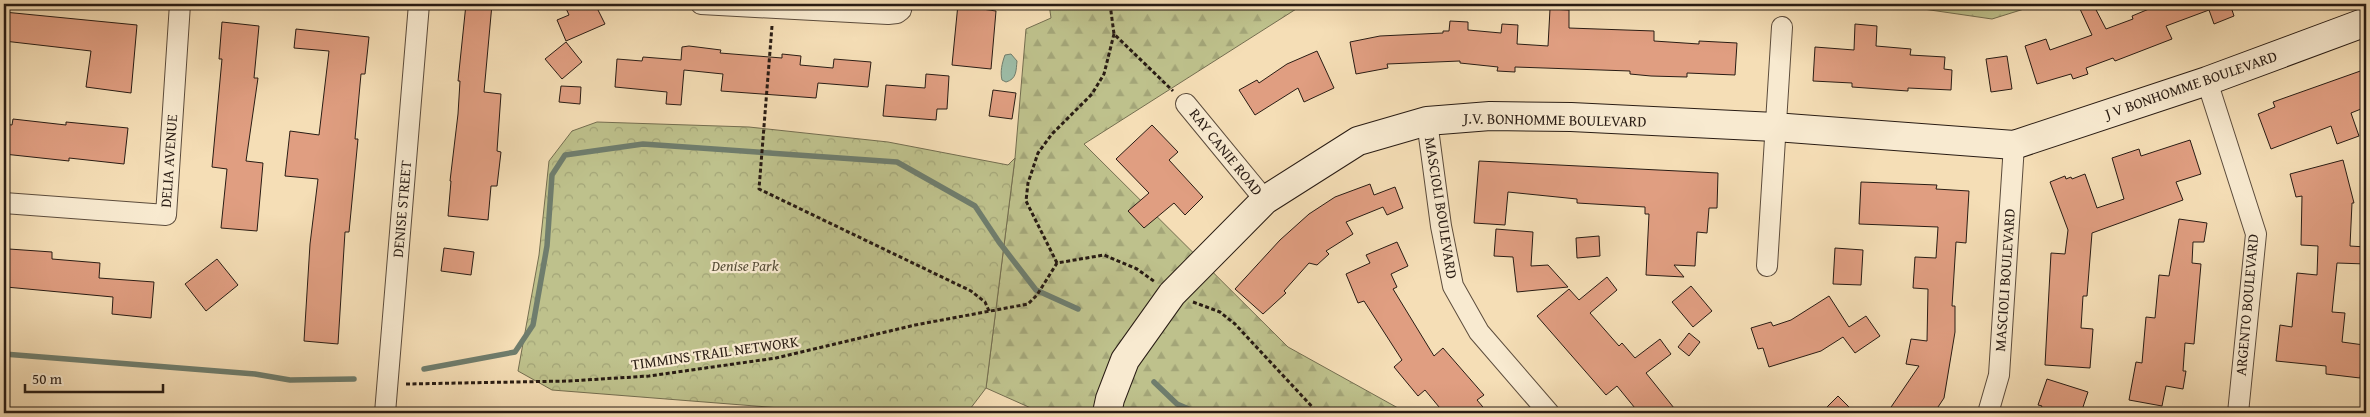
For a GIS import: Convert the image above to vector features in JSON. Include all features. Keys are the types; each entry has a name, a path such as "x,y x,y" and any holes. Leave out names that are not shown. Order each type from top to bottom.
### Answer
{"street":[{"name":"DELIA AVENUE","path":"4,203 166,215 180,4"},
{"name":"DENISE STREET","path":"385,413 419,4"},
{"path":"701,4 888,14 897,13 901,10 902,4"},
{"name":"J V BONHOMME BOULEVARD","path":"2014,145 2207,81 2366,22"},
{"path":"1767,266 1782,27"},
{"name":"ARGENTO BOULEVARD","path":"2207,81 2256,234 2238,413 2241,413"},
{"name":"RAY CANIE ROAD","path":"1186,104 1265,200"},
{"name":"J.V. BONHOMME BOULEVARD","path":"1107,413 1110,399 1125,360 1172,294 1265,200 1358,141 1426,121 1490,116 1571,117 1775,127 2014,145"},
{"name":"MASCIOLI BOULEVARD","path":"1426,121 1441,226 1453,286 1479,332 1549,413"},
{"name":"MASCIOLI BOULEVARD","path":"1988,413 1999,374 2014,145"}],"path":[{"path":"1110,4 1114,34 1104,74 1092,94 1052,134 1042,147 1038,153 1028,183 1026,201 1056,263 1104,255 1137,269 1172,294 1220,312 1235,324 1318,413"},
{"path":"773,8 759,189 971,291 985,302 989,311"},
{"path":"1114,34 1186,104"},
{"name":"TIMMINS TRAIL NETWORK","path":"388,385 570,381 649,376 776,358 915,325 1028,304 1037,295 1056,263"}],"green space":[{"path":"1049,4 1304,4 1084,144 1288,347 1407,413 1042,413 986,388 1015,158 1026,29 1051,18"},
{"path":"1889,4 2040,4 1992,19"},
{"name":"Denise Park","path":"597,122 749,127 888,142 1008,165 1015,158 986,388 967,413 844,413 552,390 518,371 539,255 549,161 572,131"}],"shaded area":[{"path":"1011,54 1017,61 1016,71 1012,79 1006,82 1002,80 1002,68 1005,55"}],"building":[{"path":"466,4 492,4 484,92 501,94 497,151 501,152 497,186 491,186 488,220 448,216"},
{"path":"564,4 595,4 605,24 566,41 557,20 569,15"},
{"path":"958,4 982,4 982,9 996,11 991,69 952,65"},
{"path":"2093,4 2106,29 2133,19 2132,16 2161,4 2230,4 2234,16 2214,24 2209,10 2166,26 2172,39 2115,61 2113,58 2086,68 2088,74 2073,79 2071,74 2037,84 2025,46 2046,39 2050,50 2092,35 2080,9"},
{"path":"1550,9 1569,10 1569,28 1654,31 1654,41 1699,44 1699,41 1737,43 1735,75 1687,73 1687,77 1651,76 1630,74 1630,71 1515,67 1515,72 1497,71 1498,67 1460,63 1460,61 1387,64 1388,68 1356,74 1350,42 1380,36 1443,33 1443,31 1449,31 1450,21 1468,22 1468,30 1501,33 1502,24 1518,25 1517,44 1548,46"},
{"path":"4,12 137,25 131,93 86,87 91,51 4,41"},
{"path":"222,22 259,26 254,78 258,78 246,161 263,163 257,231 221,228 227,169 212,167 222,59 219,59"},
{"path":"1855,24 1877,26 1876,46 1911,49 1910,55 1945,57 1944,69 1952,70 1951,90 1908,88 1908,91 1852,87 1852,83 1813,81 1815,47 1854,50"},
{"path":"296,29 369,37 365,74 361,74 355,139 358,139 349,232 345,232 338,344 304,341 310,244 318,179 285,176 290,131 319,135 329,51 294,48"},
{"path":"566,42 582,62 562,79 545,59"},
{"path":"689,46 721,50 720,53 782,58 782,54 801,56 800,65 833,68 834,59 871,62 868,87 818,83 816,98 721,91 723,74 684,70 681,105 666,104 667,92 615,87 617,59 642,61 643,57 681,60 682,47"},
{"path":"1317,51 1334,88 1304,102 1298,88 1255,115 1239,90 1257,80 1259,83 1287,64"},
{"path":"2007,56 2012,89 1991,92 1986,59"},
{"path":"2366,69 2366,107 2351,113 2359,136 2337,144 2331,126 2271,149 2258,114 2275,107 2273,102"},
{"path":"926,74 949,76 947,109 937,109 936,120 883,116 886,85 925,88"},
{"path":"561,86 581,87 580,104 559,102"},
{"path":"993,90 1016,93 1012,119 989,116"},
{"path":"13,119 66,125 66,122 128,128 124,164 69,158 69,161 4,154 4,124 12,125"},
{"path":"1152,125 1178,152 1169,160 1203,197 1185,215 1174,203 1144,228 1128,211 1149,193 1116,159"},
{"path":"2190,140 2201,174 2176,182 2183,200 2092,233 2087,296 2083,296 2081,328 2093,329 2090,368 2045,365 2051,253 2065,254 2068,230 2050,182 2065,176 2066,179 2071,177 2072,179 2085,174 2097,208 2124,199 2112,158 2139,149 2141,156"},
{"path":"2343,160 2354,203 2352,203 2350,246 2366,247 2366,264 2337,263 2332,312 2345,313 2342,342 2364,345 2360,378 2326,374 2326,366 2276,361 2280,325 2292,327 2297,273 2317,275 2318,246 2301,245 2302,196 2296,197 2290,174"},
{"path":"1479,161 1718,173 1717,208 1709,208 1707,233 1697,232 1695,266 1674,265 1684,277 1646,275 1649,214 1645,214 1645,207 1577,203 1577,199 1508,192 1505,225 1474,223"},
{"path":"1861,182 1937,185 1936,189 1969,191 1966,243 1956,242 1952,306 1955,306 1955,332 1944,398 1934,413 1887,413 1919,366 1906,364 1911,339 1927,341 1928,289 1913,288 1915,257 1936,258 1938,227 1859,224"},
{"path":"1370,184 1374,195 1395,187 1403,208 1387,215 1383,207 1346,222 1353,234 1326,251 1329,254 1317,265 1309,263 1284,291 1286,293 1263,314 1235,289 1280,240 1309,214 1335,197"},
{"path":"2179,219 2207,223 2204,242 2193,242 2192,263 2201,264 2194,344 2185,343 2183,371 2186,371 2183,389 2166,386 2162,406 2129,400 2136,362 2142,363 2146,317 2155,318 2159,275 2169,276"},
{"path":"1496,229 1533,232 1531,266 1548,265 1568,287 1517,292 1513,257 1494,256"},
{"path":"1599,236 1600,256 1577,258 1576,238"},
{"path":"1397,242 1408,266 1391,274 1397,287 1393,289 1434,356 1443,348 1484,395 1477,400 1488,413 1444,413 1425,390 1418,396 1394,367 1402,360 1364,301 1358,303 1346,274 1370,263 1366,255"},
{"path":"444,248 474,252 471,275 441,271"},
{"path":"1835,248 1863,250 1861,285 1833,284"},
{"path":"9,249 52,252 52,259 100,263 99,278 154,282 151,318 112,314 113,297 6,287"},
{"path":"217,259 238,285 206,311 185,284"},
{"path":"1607,277 1617,290 1590,313 1619,346 1622,343 1635,358 1660,339 1671,354 1646,373 1678,413 1639,413 1617,386 1606,395 1537,316 1569,289 1579,300"},
{"path":"1691,286 1712,311 1693,327 1672,302"},
{"path":"1829,296 1849,327 1866,316 1880,336 1855,353 1843,337 1821,351 1769,367 1763,348 1758,349 1751,328 1771,322 1773,326 1791,320"},
{"path":"1689,333 1700,342 1689,356 1678,347"},
{"path":"2047,379 2088,392 2081,413 2039,413 2042,406 2038,405"},
{"path":"1838,396 1855,413 1821,413"}],"waterway":[{"path":"424,369 515,352 533,325 547,246 552,175 565,155 643,144 897,162 975,206 999,242 1036,290 1078,309"},
{"path":"4,354 255,374 290,380 354,379"},
{"path":"1154,382 1177,404 1198,413"}]}
